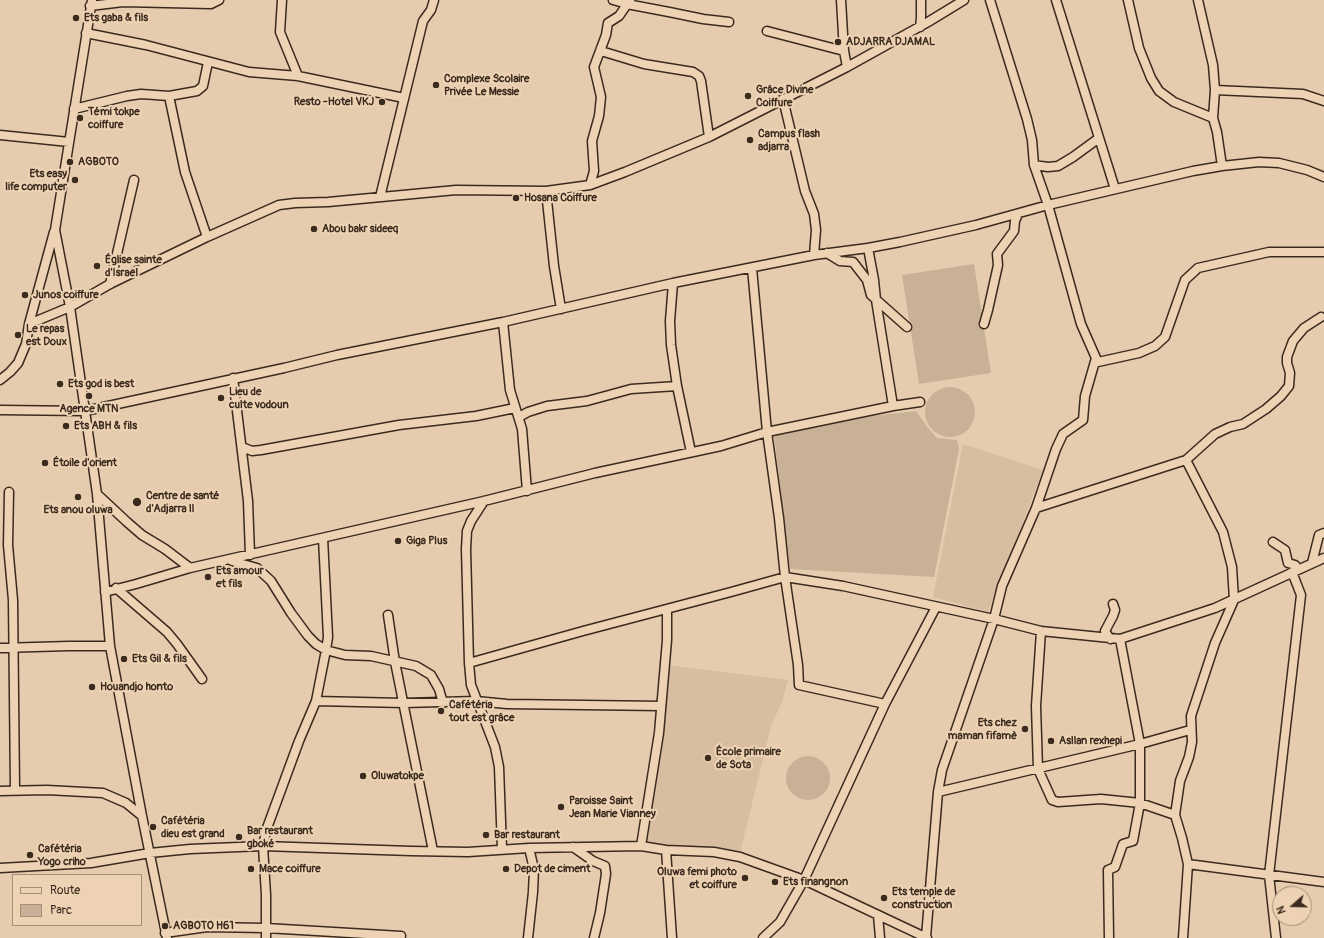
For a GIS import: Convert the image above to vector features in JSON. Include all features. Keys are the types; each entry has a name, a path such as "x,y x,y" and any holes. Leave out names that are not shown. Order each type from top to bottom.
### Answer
{"street":[{"path":"0,380 10,372 18,362 26,344 29,324 55,230 91,3 123,2 211,4 219,0"},
{"path":"282,0 280,32 298,76"},
{"path":"380,197 423,21 431,10 434,0"},
{"path":"612,0 629,2 703,19 729,22"},
{"path":"841,0 846,67"},
{"path":"920,26 922,18 921,0"},
{"path":"29,324 70,307 110,284 206,237 279,205 456,190 546,191 590,185 709,137 846,67 964,0"},
{"path":"990,0 1027,119 1032,140 1034,165 1048,205 1081,324 1098,362 1139,353 1155,346 1165,337 1185,280 1198,268 1269,252 1324,252"},
{"path":"1056,0 1115,189"},
{"path":"1128,0 1134,31 1143,60 1159,91 1174,102 1213,118"},
{"path":"1198,0 1204,19 1213,65 1215,90 1213,118 1217,132 1222,166"},
{"path":"590,185 594,171 592,141 599,116 601,97 594,67 601,51 608,23 619,16 629,2"},
{"path":"767,31 844,51"},
{"path":"86,34 146,45 250,72 298,76 404,98"},
{"path":"601,51 644,64 693,72 699,76 709,137"},
{"path":"74,109 127,96 141,94 169,96 197,90 203,86 208,62"},
{"path":"1215,90 1303,94 1324,101"},
{"path":"169,96 185,172 206,237"},
{"path":"783,98 805,191 814,214 816,230 814,255"},
{"path":"0,135 69,142"},
{"path":"1034,165 1048,167 1058,166 1099,138"},
{"path":"0,410 86,411 337,355 503,322 673,283 814,255 900,242 1115,189 1222,166 1259,162 1279,164 1307,170 1324,177"},
{"path":"110,284 134,180"},
{"path":"546,191 554,266 561,309"},
{"path":"984,324 998,265 997,254 1014,231 1018,214"},
{"path":"55,230 70,307 98,494 110,646 166,935 207,927 266,928 401,936"},
{"path":"868,248 893,406"},
{"path":"827,254 840,261 853,262 867,280 871,294 907,327"},
{"path":"752,268 767,432 779,518 785,577 798,665 799,685 885,704"},
{"path":"673,283 670,321 671,345 677,386 691,452"},
{"path":"1036,508 1186,460 1215,434 1230,427 1243,424 1255,417 1281,396 1289,386 1290,373 1287,363 1287,356 1293,341 1304,328 1321,317"},
{"path":"503,322 510,390 519,417 524,445 528,490"},
{"path":"0,868 91,863 150,853 190,849 263,846 468,852 530,848 641,846 666,850 714,852 740,857 804,880 927,938 938,792 942,770 994,619 1002,586 1036,508 1056,449 1063,434 1083,420 1085,396 1096,358"},
{"path":"233,378 248,501 250,555"},
{"path":"519,417 528,412 547,406 587,401 631,389 677,386"},
{"path":"105,592 190,568 484,501 595,473 721,446 767,432 893,406 920,402"},
{"path":"242,447 252,451 260,450 399,425 476,416 515,408"},
{"path":"1183,938 1188,864 1175,815 1180,781 1189,757 1192,742 1190,716 1215,642 1234,600 1232,567 1223,532 1186,460"},
{"path":"10,492 8,544 13,600 15,790"},
{"path":"98,494 142,535 165,549 190,568"},
{"path":"484,501 471,521 467,531 466,549 469,663 471,685 495,747 498,767 502,849"},
{"path":"1312,563 1319,535 1324,533"},
{"path":"266,938 266,895 263,846 267,828 299,741 316,701 328,637 323,538"},
{"path":"1273,542 1285,550 1288,563 1295,565 1301,595 1269,874 1276,938"},
{"path":"469,663 785,577 843,586 994,619 1041,631 1120,639 1234,600 1295,570 1324,558"},
{"path":"229,560 258,568 271,581 291,613 308,636 316,644 326,650 345,655 371,656 416,666 431,675 443,703"},
{"path":"116,588 167,632 202,679"},
{"path":"1110,639 1105,631 1115,610 1113,604"},
{"path":"763,938 780,922 804,880 885,704 936,606"},
{"path":"641,846 659,733 667,640 667,609"},
{"path":"388,615 395,662 433,851"},
{"path":"1041,631 1036,706 1038,769 1052,800 1058,802 1101,799 1140,803 1175,815"},
{"path":"1109,938 1108,870 1115,867 1123,844 1134,841 1140,803 1140,744 1120,639"},
{"path":"0,648 110,646"},
{"path":"316,701 404,703 476,701 507,704 661,706"},
{"path":"938,792 1140,744 1190,730"},
{"path":"0,791 15,790 103,793 126,803 142,816"},
{"path":"574,847 593,861 605,866 605,882 594,938"},
{"path":"528,938 534,869 530,848"},
{"path":"666,850 672,938"},
{"path":"1188,864 1324,882"},
{"path":"878,915 880,938"}],"shaded area":[{"path":"963,444 1043,470 988,612 933,597"},
{"name":"École primaire de Sota","path":"666,665 788,680 782,702 771,726 740,853 642,842"}],"green space":[{"path":"974,264 991,373 919,384 902,275"},
{"path":"945,387 955,387 968,394 975,407 975,417 968,430 955,437 945,437 936,433 929,426 925,417 925,407 929,398 936,391"},
{"path":"916,411 937,438 957,440 959,449 934,577 790,569 773,427"},
{"path":"804,756 812,756 824,762 830,774 830,782 824,794 812,800 804,800 792,794 786,782 786,774 792,762"}],"place":[{"name":"Ets gaba & fils","path":"76,18"},
{"name":"ADJARRA DJAMAL","path":"838,42"},
{"name":"Complexe Scolaire Privée Le Messie","path":"436,85"},
{"name":"Grâce Divine Coiffure","path":"748,96"},
{"name":"Resto -Hotel VKJ","path":"382,102"},
{"name":"Témi tokpe coiffure","path":"80,118"},
{"name":"Campus flash adjarra","path":"750,140"},
{"name":"AGBOTO","path":"70,162"},
{"name":"Ets easy life computer","path":"75,180"},
{"name":"Hosana Coiffure","path":"516,198"},
{"name":"Abou bakr sideeq","path":"314,229"},
{"name":"Église sainte d'Israël","path":"97,266"},
{"name":"Junos coiffure","path":"25,295"},
{"name":"Le repas est Doux","path":"18,335"},
{"name":"Ets god is best","path":"60,384"},
{"name":"Agence MTN","path":"89,396"},
{"name":"Lieu de culte vodoun","path":"221,398"},
{"name":"Ets ABH & fils","path":"66,426"},
{"name":"Étoile d'orient","path":"45,463"},
{"name":"Ets anou oluwa","path":"78,497"},
{"name":"Centre de santé d'Adjarra ll","path":"137,502"},
{"name":"Giga Plus","path":"398,541"},
{"name":"Ets amour et fils","path":"208,577"},
{"name":"Ets Gil & fils","path":"124,659"},
{"name":"Houandjo honto","path":"92,687"},
{"name":"Cafétéria tout est grâce","path":"441,711"},
{"name":"Ets chez maman fifamè","path":"1025,729"},
{"name":"Asllan rexhepi","path":"1051,741"},
{"name":"École primaire de Sota","path":"708,758"},
{"name":"Oluwatokpe","path":"363,776"},
{"name":"Paroisse Saint Jean Marie Vianney","path":"561,807"},
{"name":"Cafétéria dieu est grand","path":"153,827"},
{"name":"Bar restaurant","path":"486,835"},
{"name":"Bar restaurant gboké","path":"239,837"},
{"name":"Cafétéria Yogo criho","path":"30,855"},
{"name":"Mace coiffure","path":"251,869"},
{"name":"Depot de ciment","path":"506,869"},
{"name":"Oluwa femi photo et coiffure","path":"745,878"},
{"name":"Ets finangnon","path":"775,882"},
{"name":"Ets temple de construction","path":"884,898"},
{"name":"AGBOTO H61","path":"165,926"}]}
